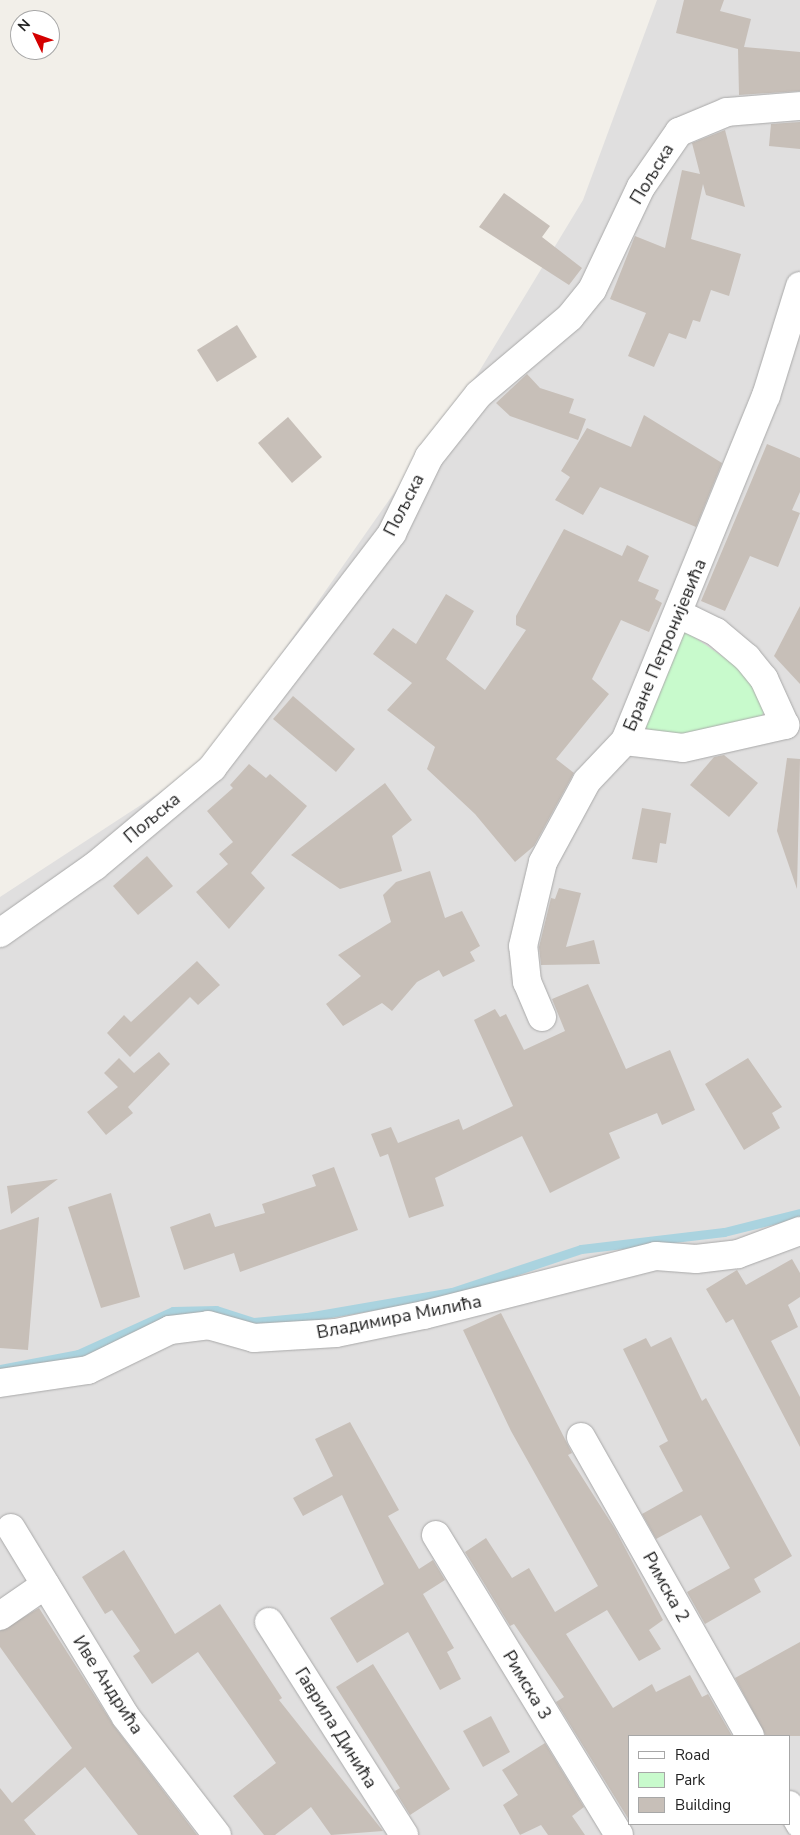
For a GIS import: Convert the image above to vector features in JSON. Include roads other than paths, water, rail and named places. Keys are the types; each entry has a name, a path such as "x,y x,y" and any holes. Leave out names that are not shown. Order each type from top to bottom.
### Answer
{"street":[{"name":"Пољска","path":"0,933 95,866 212,768 392,533 429,457 462,415 479,394 570,317 592,290 641,186 679,132 727,112 800,106"},
{"name":"Бране Петронијевића","path":"542,1017 524,963 524,929 534,887 569,809 606,757 625,741 679,614 766,396 800,286"},
{"path":"625,741 683,748 785,725 764,679 747,658 716,632 679,614"},
{"name":"Владимира Милића","path":"0,1383 88,1370 170,1330 208,1325 254,1338 336,1333 424,1315 656,1256 696,1260 738,1254 800,1231"},
{"name":"Римска 2","path":"581,1437 749,1735"},
{"name":"Иве Андрића","path":"11,1528 126,1717 217,1835"},
{"name":"Римска 3","path":"436,1535 619,1835"},
{"path":"0,1616 45,1585"},
{"name":"Гаврила Динића","path":"268,1622 404,1835"},
{"path":"790,1806 800,1824"}],"waterway":[{"path":"0,1369 78,1354 173,1311 216,1310 254,1322 307,1317 452,1292 581,1249 724,1232 800,1213"}]}
